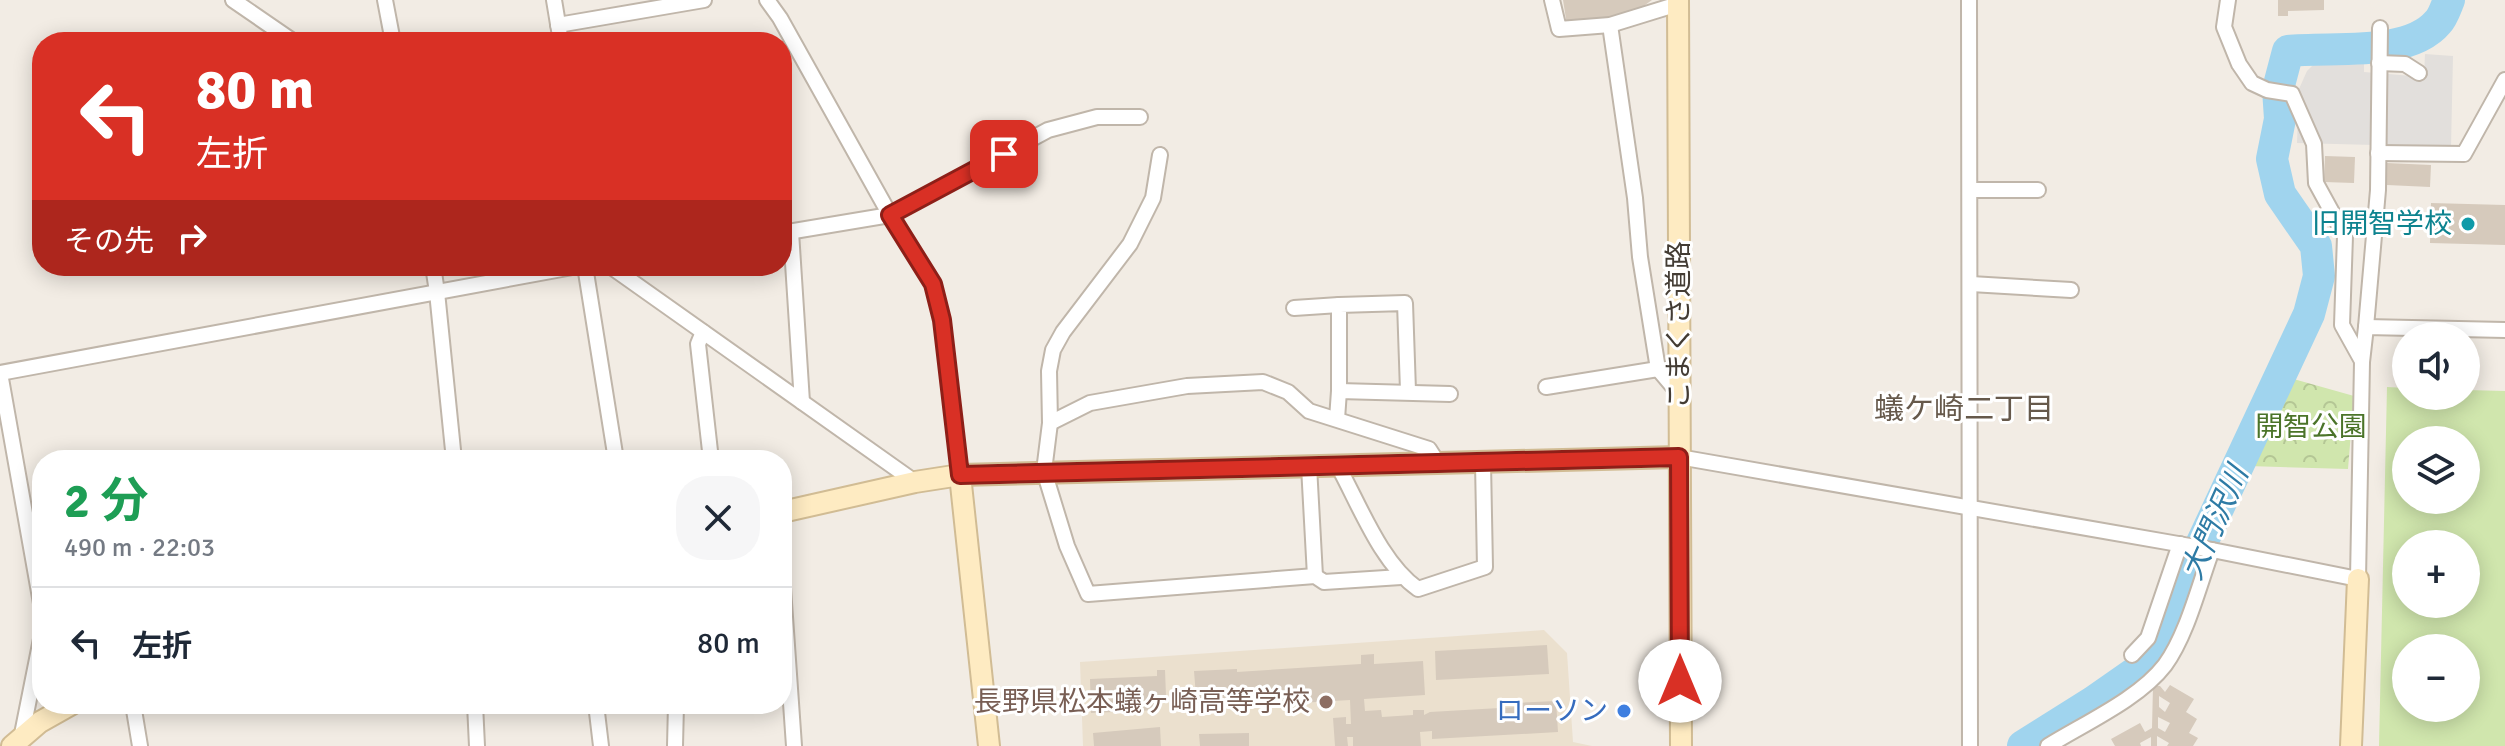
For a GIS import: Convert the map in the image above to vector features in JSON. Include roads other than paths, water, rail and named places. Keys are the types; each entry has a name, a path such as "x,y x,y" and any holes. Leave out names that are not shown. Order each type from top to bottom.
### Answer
{"street":[{"path":"233,0 279,32"},
{"path":"385,0 391,32"},
{"path":"554,0 559,32"},
{"path":"558,25 704,0"},
{"path":"767,0 788,32"},
{"path":"1552,0 1559,29 1610,25 1678,2"},
{"path":"1969,0 1970,746"},
{"path":"2228,0 2224,27 2239,64 2252,83 2267,90 2292,94 2314,144 2316,183 2345,236 2342,325 2362,362"},
{"name":"こまくさ道路","path":"1678,2 1681,746"},
{"path":"1610,25 1658,369 1680,395"},
{"path":"2351,746 2362,362 2378,153 2380,28"},
{"path":"792,39 890,215 933,284 942,320 989,746"},
{"path":"2379,61 2405,64 2419,73"},
{"path":"2378,153 2464,154 2505,80"},
{"path":"792,231 890,215 1048,130 1097,117 1140,117"},
{"path":"1160,155 1153,198 1130,244 1063,332 1053,350 1049,371 1050,423 1044,471 1067,546 1088,594 1315,576 1324,582 1401,577"},
{"path":"1971,190 2038,190"},
{"path":"435,276 453,450"},
{"path":"32,553 0,373 524,276"},
{"path":"587,276 614,450"},
{"path":"624,276 915,482"},
{"path":"791,276 802,402"},
{"path":"1971,284 2071,290"},
{"path":"1294,308 1405,303 1408,391"},
{"path":"1337,419 1339,305"},
{"path":"2366,327 2505,330"},
{"path":"703,332 698,344 710,450"},
{"path":"1546,387 1658,369"},
{"path":"1050,423 1090,403 1187,386 1263,382 1288,392 1309,411 1429,449 1438,463"},
{"path":"1339,391 1450,394"},
{"path":"792,510 960,475 1679,457 2183,544 2358,579"},
{"path":"1338,466 1401,577 1418,589 1485,567 1483,463"},
{"path":"1309,466 1315,576"},
{"path":"2132,655 2148,638 2183,544"},
{"path":"2048,746 2141,689 2166,664 2180,637 2210,549"},
{"path":"17,742 32,677"},
{"path":"17,742 54,714"},
{"path":"135,714 140,746"},
{"path":"475,714 477,746"},
{"path":"597,714 601,746"},
{"path":"675,746 676,714"},
{"path":"792,714 794,746"}],"waterway":[{"name":"大門沢川","path":"2023,746 2136,672 2159,647 2192,564 2309,314 2319,276 2316,246 2280,194 2272,159 2280,119 2278,89 2288,51 2368,48 2408,41 2438,22 2449,0"}],"place":[{"name":"旧開智学校","path":"2468,224"},
{"name":"長野県松本蟻ヶ崎高等学校","path":"1326,702"},
{"name":"ローソン","path":"1624,711"}],"district":[{"name":"蟻ケ崎二丁目","path":"1964,409"}],"park label":[{"name":"開智公園","path":"2311,427"}]}
